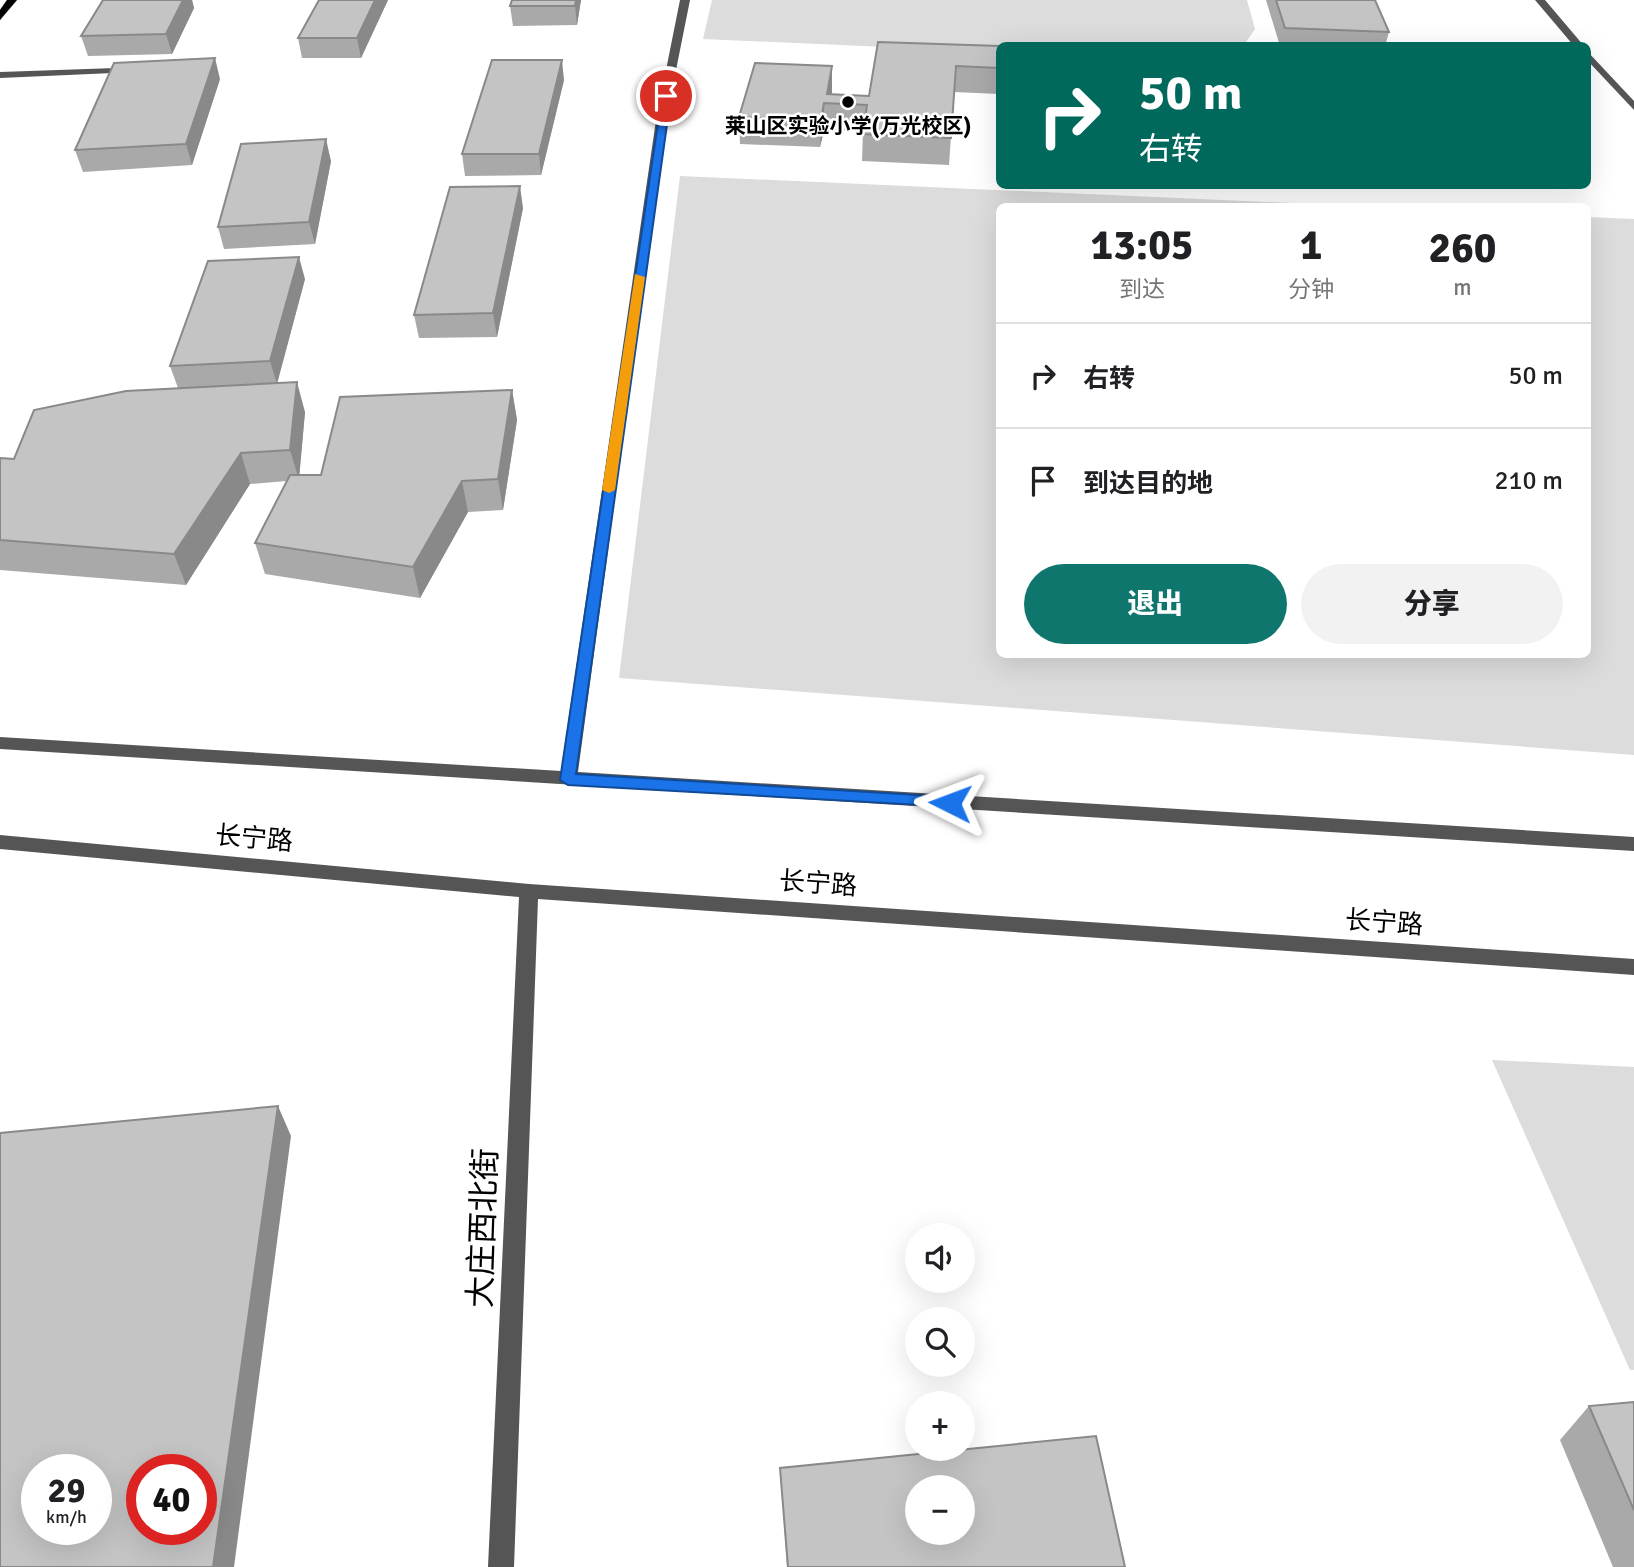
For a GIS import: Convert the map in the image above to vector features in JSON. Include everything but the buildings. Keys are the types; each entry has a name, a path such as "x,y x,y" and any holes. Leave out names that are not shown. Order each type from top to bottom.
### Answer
{"main road":[{"path":"0,17 12,0"}],"street":[{"path":"568,780 659,134 685,0"},
{"path":"1540,0 1577,42"},
{"path":"1591,59 1634,107"},
{"path":"0,75 113,70"},
{"path":"0,743 1634,844"},
{"name":"长宁路","path":"0,842 529,891 1634,967"},
{"name":"大庄西北街","path":"500,1567 529,891"}],"shaded area":[{"path":"712,0 1247,0 1255,29 1246,42 996,42 996,52 703,39"},
{"path":"680,176 1291,203 996,203 996,658 1591,658 1591,217 1634,219 1634,755 619,678"},
{"path":"1492,1060 1634,1067 1634,1370 1630,1370"}],"slow traffic":[{"path":"609,490 639,277"}],"place":[{"name":"莱山区实验小学(万光校区)","path":"848,102"}],"route":[{"path":"666,96 568,780 950,803"}]}
